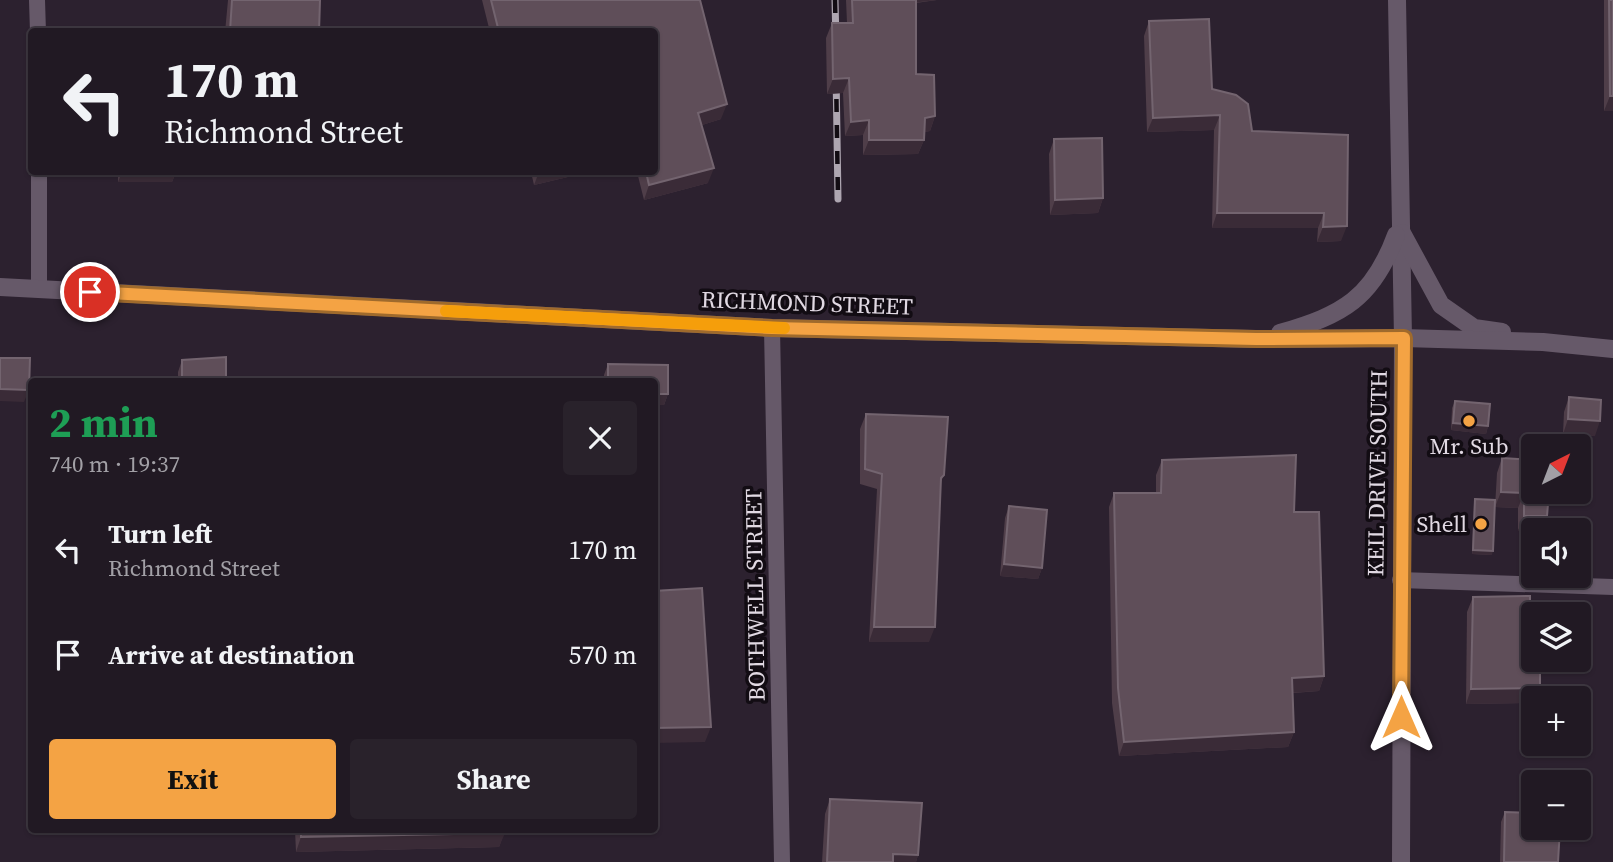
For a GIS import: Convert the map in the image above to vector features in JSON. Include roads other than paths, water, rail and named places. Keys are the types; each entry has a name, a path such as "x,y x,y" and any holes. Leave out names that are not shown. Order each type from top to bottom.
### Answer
{"main road":[{"name":"KEIL DRIVE SOUTH","path":"1396,0 1399,227 1404,338 1400,580 1401,862"},
{"path":"1256,339 1303,326 1351,305 1384,269 1399,227"},
{"path":"1399,227 1441,305 1474,327 1543,342"},
{"name":"RICHMOND STREET","path":"0,287 772,328 1256,339 1404,338 1543,342 1613,349"}],"street":[{"path":"37,0 38,28"},
{"path":"39,175 39,289"},
{"name":"BOTHWELL STREET","path":"772,328 782,862"},
{"path":"1400,580 1613,587"}],"railway":[{"path":"835,0 836,42"},
{"path":"836,73 838,199"}],"place":[{"name":"Mr. Sub","path":"1469,421"},
{"name":"Shell","path":"1481,524"}]}
